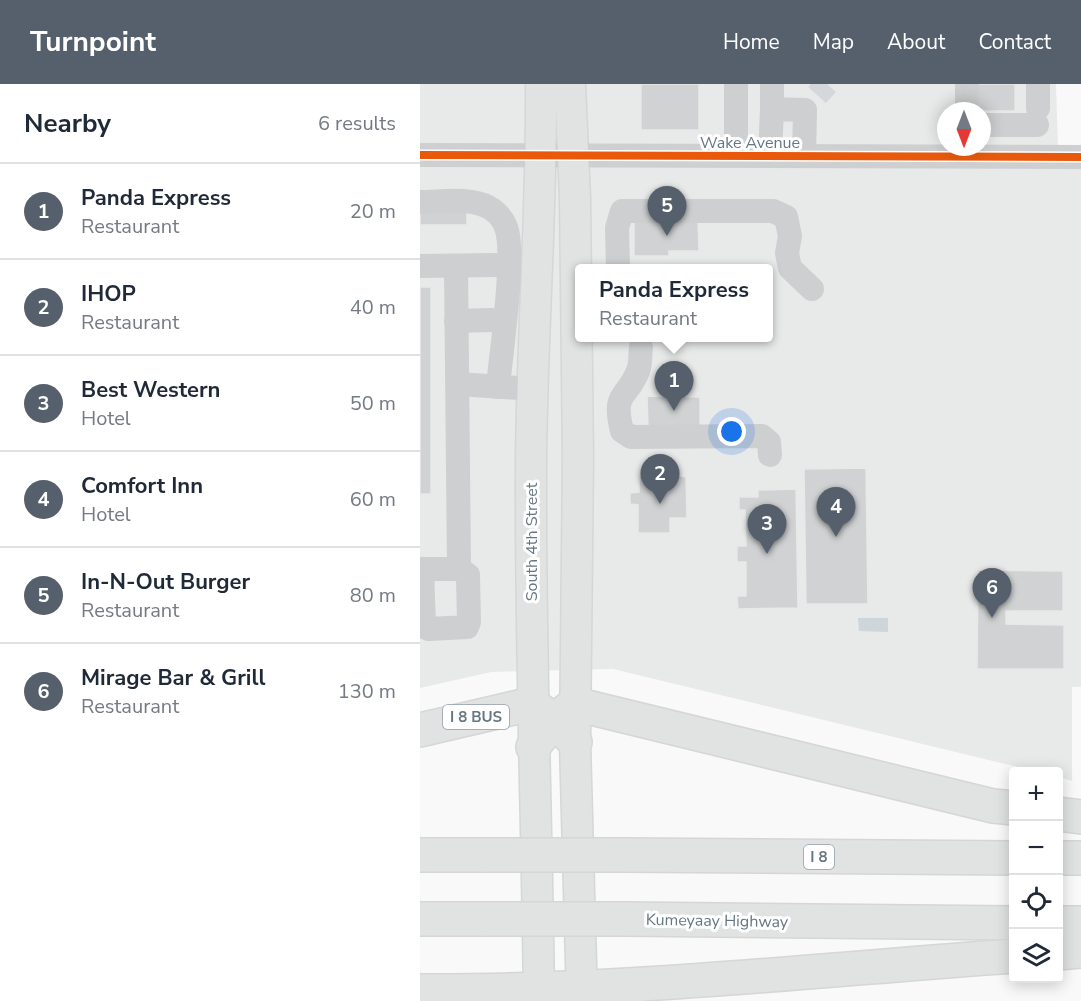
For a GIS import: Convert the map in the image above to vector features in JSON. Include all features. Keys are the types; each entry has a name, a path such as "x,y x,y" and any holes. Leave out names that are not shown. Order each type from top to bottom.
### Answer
{"highway":[{"name":"I 8 BUS","path":"420,730 559,717"},
{"path":"532,747 559,717 1009,808"},
{"path":"1063,815 1081,817"},
{"name":"I 8","path":"420,855 1009,858"},
{"path":"1063,858 1081,858"},
{"name":"Kumeyaay Highway","path":"420,919 1009,923"},
{"path":"1063,923 1081,923"},
{"path":"1063,953 1081,951"},
{"path":"420,991 539,996 582,995 1009,956"}],"main road":[{"name":"South 4th Street","path":"541,84 542,157 533,389 582,995"},
{"name":"South 4th Street","path":"570,84 575,308"},
{"name":"South 4th Street","path":"559,717 578,458 576,342"},
{"path":"532,747 539,996"}],"street":[{"path":"736,84 736,156"},
{"path":"770,156 772,84"},
{"path":"967,84 967,102"},
{"path":"991,124 1038,117 1038,84"},
{"path":"772,109 811,103 804,156"},
{"name":"Wake Avenue","path":"420,155 804,156 937,153"},
{"name":"Wake Avenue","path":"991,153 1081,157"},
{"path":"420,202 476,202 489,207 500,216 507,228 508,273 498,387"},
{"path":"618,264 617,228 622,211 773,211 786,217 790,236 787,253 790,268 812,288"},
{"path":"420,266 496,265"},
{"path":"456,266 459,569"},
{"path":"456,321 490,320"},
{"path":"641,347 639,369 621,395 619,403 622,431 631,437 762,436 769,442 770,455"},
{"path":"458,384 533,389"},
{"path":"421,569 459,569 466,572 470,579 467,627 429,629 424,627 421,615 421,569"}],"shaded area":[{"path":"420,84 1056,84 1058,149 1081,151 1081,687 1072,687 1072,781 1063,778 1063,767 1017,767 613,669 491,672 420,688"},
{"path":"858,618 888,618 888,632 859,631"}],"building":[{"path":"641,84 699,84 699,130 641,130"},
{"path":"976,84 1015,84 1015,111 991,111 991,102 975,102"},
{"path":"420,203 467,203 467,225 420,225"},
{"path":"634,220 698,220 699,251 669,251 669,256 634,256"},
{"path":"420,287 431,287 431,494 420,494"},
{"path":"647,396 700,397 700,426 648,426"},
{"path":"866,468 868,604 806,604 804,469"},
{"path":"639,476 686,477 687,518 670,518 670,533 638,533 638,505 630,504 630,493 639,492"},
{"path":"796,489 798,608 738,609 737,596 746,596 746,562 737,562 737,546 746,546 745,510 739,510 739,497 758,497 758,490"},
{"path":"978,570 1063,571 1063,611 1006,611 1006,624 1064,625 1064,669 977,669"}],"tunnel":[{"path":"817,95 827,84"}],"cycle path":[{"path":"420,155 1081,157"}],"place":[{"name":"In-N-Out Burger","path":"667,236"},
{"name":"Panda Express","path":"674,411"},
{"name":"IHOP","path":"660,504"},
{"name":"Comfort Inn","path":"836,537"},
{"name":"Best Western","path":"767,554"},
{"name":"Mirage Bar & Grill","path":"992,618"}]}
